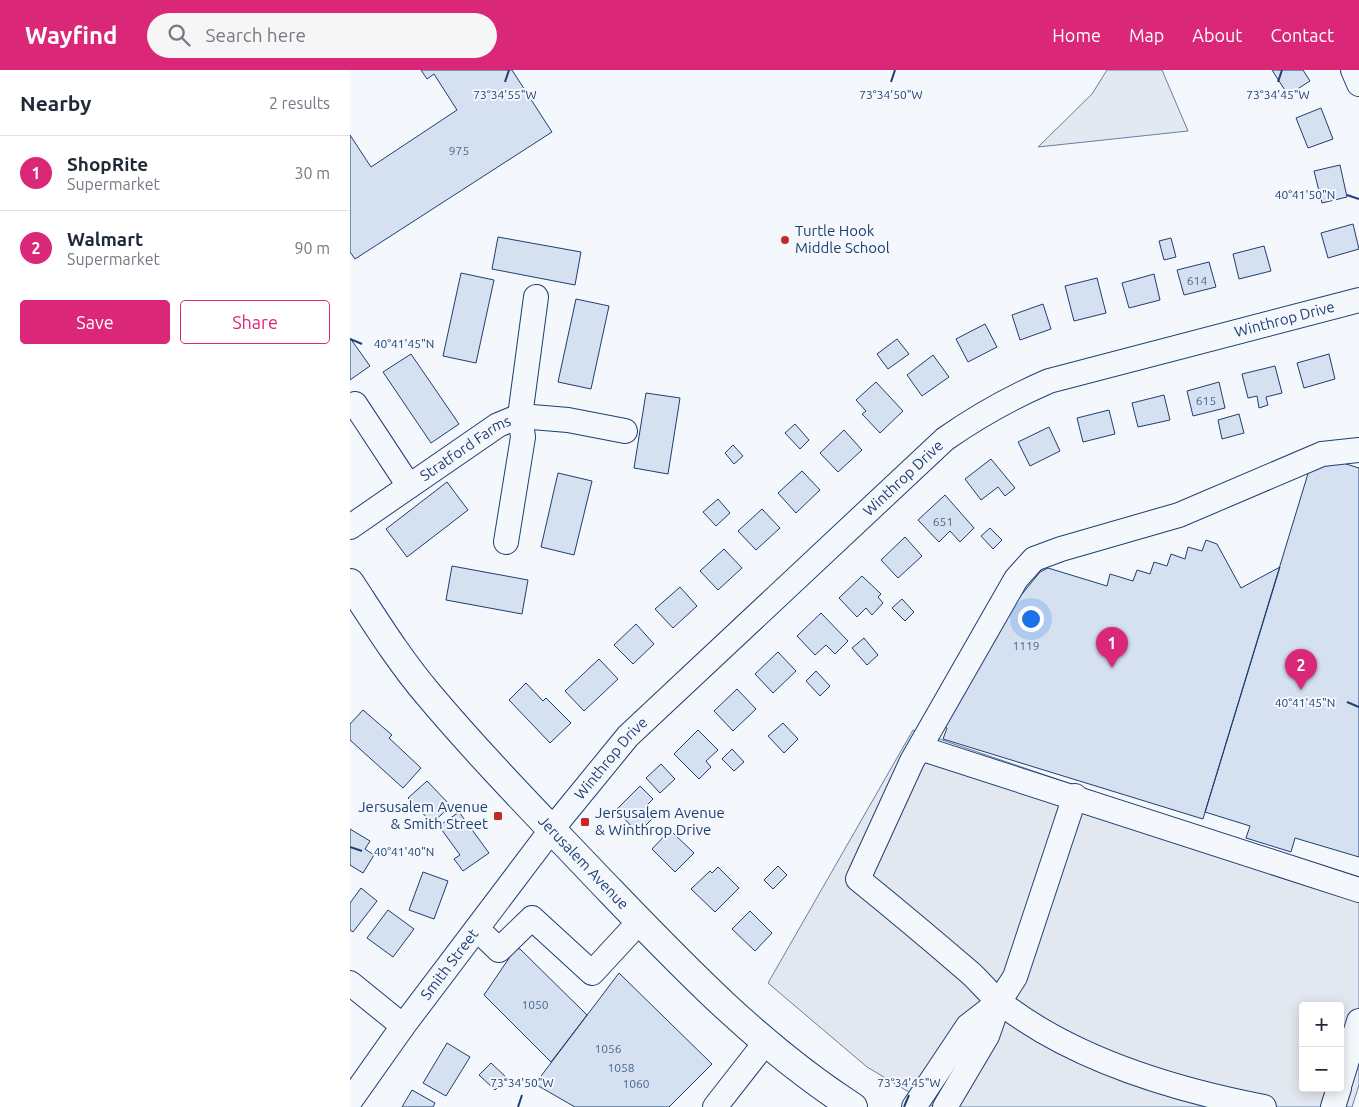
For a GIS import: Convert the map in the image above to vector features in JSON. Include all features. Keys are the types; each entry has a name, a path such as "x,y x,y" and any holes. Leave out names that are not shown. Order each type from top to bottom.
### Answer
{"main road":[{"name":"Jerusalem Avenue","path":"350,583 388,641 428,694 552,829 640,921 738,1019 765,1042 852,1107"}],"street":[{"path":"1353,70 1359,84"},
{"path":"506,542 523,437 520,416 536,297"},
{"name":"Winthrop Drive","path":"552,829 628,736 945,439 975,418 1019,394 1049,381 1359,300"},
{"path":"355,404 409,486"},
{"name":"Stratford Farms","path":"350,527 498,425 520,416 568,420 625,431"},
{"path":"1264,1107 1218,1098 1112,1063 1058,1039 1000,1002 970,973 858,878 912,761 1016,579 1034,560 1061,549 1179,515 1322,454 1359,450"},
{"path":"920,748 1075,796 1182,834 1359,890"},
{"path":"946,1107 987,1036 1000,1002 1015,977 1075,796"},
{"name":"Smith Street","path":"350,1101 403,1026 552,829"},
{"path":"477,929 499,950 532,918 592,973 640,921"},
{"path":"350,983 403,1026"},
{"path":"914,1107 968,1026 1000,1002"},
{"path":"1344,1070 1359,1021"},
{"path":"715,1107 765,1042"},
{"path":"1333,1107 1338,1092"}],"shaded area":[{"path":"1107,70 1162,70 1188,131 1038,147 1092,94"},
{"path":"913,730 1359,882 1359,1085 1352,1107 934,1107 867,1067 768,983"}],"building":[{"path":"421,70 512,70 552,132 355,259 350,252 350,135 371,167 457,110 434,74 427,79"},
{"path":"1272,70 1303,70 1310,81 1288,95"},
{"path":"1321,108 1333,139 1308,148 1296,118"},
{"path":"1340,165 1347,197 1322,203 1314,171"},
{"path":"1353,224 1359,249 1328,258 1321,233"},
{"path":"498,237 581,252 575,285 492,269"},
{"path":"1171,238 1176,257 1164,260 1159,241"},
{"path":"1264,246 1271,271 1239,279 1233,254"},
{"path":"1209,262 1216,287 1184,295 1177,270"},
{"path":"461,273 494,280 476,363 443,356"},
{"path":"1154,274 1160,300 1129,308 1122,283"},
{"path":"1097,278 1106,313 1074,321 1065,286"},
{"path":"576,299 609,306 591,389 558,382"},
{"path":"1043,304 1051,329 1020,340 1012,315"},
{"path":"985,324 997,347 968,362 956,339"},
{"path":"350,338 370,366 350,380"},
{"path":"897,339 909,354 888,369 877,354"},
{"path":"411,354 459,424 431,443 383,372"},
{"path":"1329,354 1335,379 1304,388 1297,363"},
{"path":"933,355 949,377 922,396 907,375"},
{"path":"1275,366 1282,393 1266,397 1268,405 1259,408 1257,396 1248,398 1242,374"},
{"path":"876,382 903,411 880,433 862,414 866,411 856,400"},
{"path":"1219,382 1225,408 1193,416 1187,391"},
{"path":"646,393 680,398 668,474 634,468"},
{"path":"1164,395 1170,420 1138,427 1132,403"},
{"path":"1109,410 1115,434 1083,442 1077,418"},
{"path":"1239,414 1244,433 1222,439 1218,420"},
{"path":"795,424 809,440 800,449 785,433"},
{"path":"1049,427 1060,451 1030,466 1018,442"},
{"path":"844,430 862,450 838,472 820,453"},
{"path":"733,445 743,456 734,464 725,453"},
{"path":"1327,458 1359,468 1359,857 1295,838 1291,852 1246,838 1250,826 1205,812 1310,467"},
{"path":"991,459 1015,488 1005,496 998,487 981,500 965,479"},
{"path":"802,471 820,490 796,513 778,493"},
{"path":"558,473 592,481 574,555 541,547"},
{"path":"447,482 468,510 407,557 386,529"},
{"path":"945,495 974,528 960,542 950,531 939,542 918,520"},
{"path":"718,499 730,513 716,526 703,512"},
{"path":"762,509 780,528 756,550 738,531"},
{"path":"990,528 1002,540 993,549 981,536"},
{"path":"905,537 922,556 898,578 881,560"},
{"path":"1206,540 1217,544 1241,588 1280,567 1203,819 943,739 947,728 942,726 1009,610 1040,572 1048,568 1107,586 1110,574 1133,581 1137,570 1150,574 1154,562 1167,566 1171,554 1185,559 1188,547 1202,551"},
{"path":"724,549 742,568 718,590 700,571"},
{"path":"452,566 528,580 522,614 446,600"},
{"path":"862,576 881,594 878,597 883,603 872,615 866,608 857,617 839,598"},
{"path":"680,587 697,606 673,628 655,609"},
{"path":"902,599 914,612 905,621 892,608"},
{"path":"821,613 848,641 835,654 826,645 815,655 797,636"},
{"path":"636,624 654,644 633,664 614,645"},
{"path":"864,638 878,655 867,665 852,648"},
{"path":"778,652 796,671 773,693 755,674"},
{"path":"599,659 618,679 584,711 565,691"},
{"path":"816,671 830,686 820,696 806,681"},
{"path":"526,683 543,701 546,698 571,723 550,743 509,700"},
{"path":"737,689 756,709 733,731 714,711"},
{"path":"363,710 392,735 389,738 421,768 403,788 350,740 350,724"},
{"path":"783,723 798,739 784,753 768,736"},
{"path":"698,730 718,750 706,761 711,767 699,779 674,754"},
{"path":"732,749 744,762 734,771 722,759"},
{"path":"661,764 675,779 660,793 646,778"},
{"path":"427,781 451,806 432,823 408,798"},
{"path":"640,786 653,799 646,806 655,816 638,833 616,810"},
{"path":"459,812 489,853 463,871 454,859 460,855 439,826"},
{"path":"350,829 370,841 365,849 374,855 363,873 350,865"},
{"path":"670,830 694,853 675,872 652,849"},
{"path":"778,866 787,875 773,889 764,880"},
{"path":"718,867 739,888 715,912 691,889 710,871 712,873"},
{"path":"423,872 448,881 434,919 409,910"},
{"path":"361,888 377,901 353,932 350,930 350,903"},
{"path":"388,910 414,929 393,957 367,938"},
{"path":"750,911 772,933 755,951 732,929"},
{"path":"516,948 520,949 587,1015 551,1062 484,995"},
{"path":"619,973 712,1064 669,1107 575,1107 535,1084"},
{"path":"447,1043 470,1057 446,1096 423,1083"},
{"path":"491,1063 507,1078 495,1090 479,1075"},
{"path":"412,1090 435,1103 433,1107 402,1107"}],"place":[{"name":"Turtle Hook Middle School","path":"785,240"},
{"name":"ShopRite","path":"1112,668"},
{"name":"Walmart","path":"1301,690"},
{"name":"Jersusalem Avenue & Smith Street","path":"498,816"},
{"name":"Jersusalem Avenue & Winthrop Drive","path":"585,822"}]}
